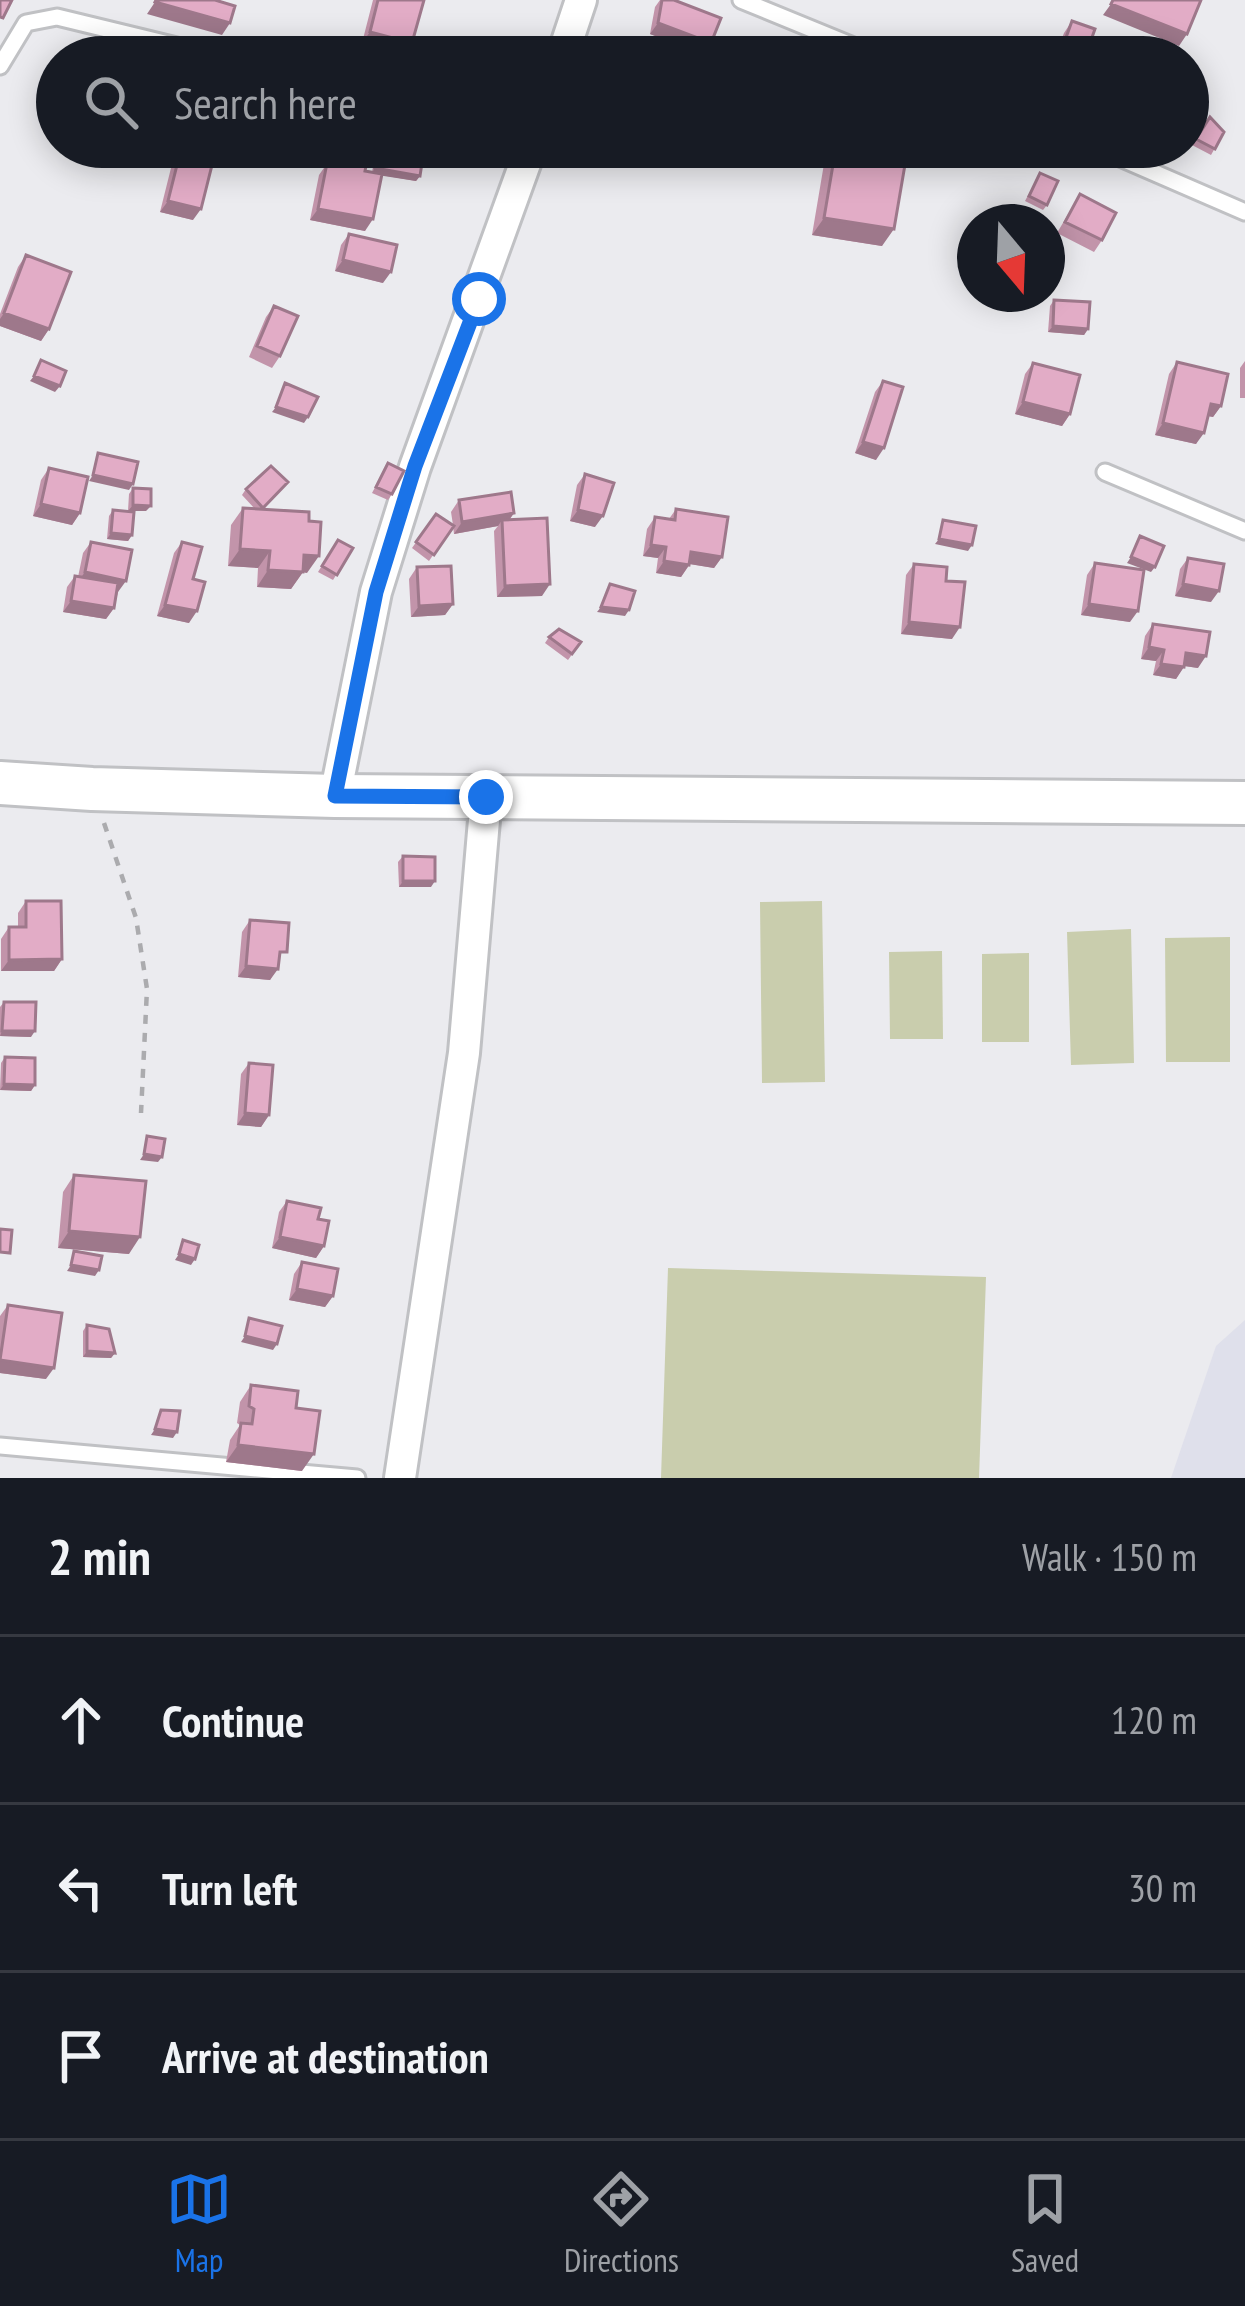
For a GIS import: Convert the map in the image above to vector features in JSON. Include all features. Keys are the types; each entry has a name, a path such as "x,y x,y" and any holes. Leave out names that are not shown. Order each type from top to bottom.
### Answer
{"main road":[{"path":"0,783 335,796 1245,803"}],"street":[{"path":"569,36 581,0"},
{"path":"335,796 382,571 415,466 523,168"},
{"path":"400,1478 464,1053 486,797"}],"lane":[{"path":"741,0 829,36"},
{"path":"0,66 26,23 57,17 135,36"},
{"path":"1143,168 1245,212"},
{"path":"1105,472 1245,531"},
{"path":"0,1446 357,1478"}],"path":[{"path":"92,789 136,918 148,988 141,1113"}],"shaded area":[{"path":"1245,1320 1245,1478 1171,1478 1216,1346"}],"green space":[{"path":"822,901 825,1082 762,1083 760,902"},
{"path":"1131,929 1134,1063 1071,1065 1067,932"},
{"path":"1230,937 1230,1062 1166,1062 1165,938"},
{"path":"942,951 943,1039 890,1039 889,952"},
{"path":"1029,953 1029,1042 982,1042 982,954"},
{"path":"668,1268 986,1277 979,1478 661,1478"}],"building":[{"path":"0,0 12,0 3,18 0,17"},
{"path":"156,0 215,0 235,6 230,23"},
{"path":"378,0 424,0 414,36 370,32"},
{"path":"662,0 721,18 714,36 692,36 658,23"},
{"path":"1113,0 1201,0 1187,34 1111,4"},
{"path":"1072,21 1095,29 1092,36 1067,36"},
{"path":"1209,119 1224,132 1215,149 1209,146"},
{"path":"176,168 211,168 201,209 168,201"},
{"path":"326,168 366,168 382,174 373,219 318,209"},
{"path":"375,168 421,168 420,176"},
{"path":"832,168 904,168 894,229 824,218"},
{"path":"1040,173 1058,181 1047,204 1029,196"},
{"path":"1080,194 1116,213 1102,240 1065,222"},
{"path":"349,234 397,245 391,272 343,260"},
{"path":"26,255 71,272 49,329 4,313"},
{"path":"1065,301 1090,302 1088,329 1053,326 1054,312 1065,312"},
{"path":"274,306 298,316 280,356 257,346"},
{"path":"41,360 66,371 60,386 34,376"},
{"path":"1177,362 1228,374 1221,406 1211,404 1204,433 1163,423"},
{"path":"1033,363 1080,375 1070,414 1023,402"},
{"path":"883,381 903,387 884,448 863,442"},
{"path":"285,383 318,397 308,417 276,407"},
{"path":"98,453 138,462 133,484 93,475"},
{"path":"388,463 404,471 392,494 376,487"},
{"path":"271,466 288,482 263,508 246,489"},
{"path":"49,468 88,477 80,513 41,504"},
{"path":"585,474 614,483 603,516 578,510"},
{"path":"133,488 151,489 151,506 133,505"},
{"path":"511,492 514,513 462,522 459,500"},
{"path":"243,508 309,512 309,521 321,522 319,556 304,555 303,572 268,570 270,551 240,549"},
{"path":"676,509 728,517 722,557 691,552 689,565 664,561 666,547 651,545 655,517 675,520"},
{"path":"113,510 134,512 132,535 111,533"},
{"path":"436,514 454,526 434,555 416,542"},
{"path":"547,518 550,584 505,586 502,520"},
{"path":"943,520 976,526 972,545 939,539"},
{"path":"1140,536 1164,546 1155,567 1131,557"},
{"path":"338,540 353,548 337,575 322,566"},
{"path":"91,542 132,550 126,581 85,572"},
{"path":"182,542 202,547 193,579 205,582 197,611 165,605"},
{"path":"1188,558 1224,564 1219,591 1183,584"},
{"path":"1095,563 1144,570 1138,611 1089,604"},
{"path":"914,564 947,567 946,581 965,582 960,627 909,622"},
{"path":"451,566 453,604 419,606 417,567"},
{"path":"75,576 118,583 114,608 71,601"},
{"path":"610,584 635,591 629,610 601,607"},
{"path":"1153,624 1210,632 1206,656 1186,653 1184,667 1161,664 1164,650 1149,647"},
{"path":"559,629 581,642 572,654 549,637"},
{"path":"403,856 435,857 435,881 403,881"},
{"path":"26,901 61,901 62,959 9,960 9,927 26,927"},
{"path":"250,920 289,923 287,952 280,952 278,969 246,966"},
{"path":"4,1002 36,1002 35,1031 2,1031"},
{"path":"5,1057 35,1058 35,1085 4,1084"},
{"path":"249,1063 273,1065 269,1115 245,1113"},
{"path":"147,1136 165,1139 162,1157 144,1154"},
{"path":"74,1175 146,1181 140,1237 69,1231"},
{"path":"287,1201 321,1208 318,1219 329,1221 324,1246 280,1237"},
{"path":"0,1229 12,1230 10,1253 0,1252"},
{"path":"183,1240 199,1245 195,1259 179,1254"},
{"path":"74,1251 102,1256 99,1270 71,1265"},
{"path":"302,1262 338,1269 333,1296 297,1289"},
{"path":"8,1305 62,1313 54,1368 0,1360"},
{"path":"249,1318 282,1326 277,1344 245,1336"},
{"path":"87,1325 109,1329 115,1353 87,1351"},
{"path":"251,1385 298,1391 296,1408 320,1411 314,1454 238,1445 241,1423 252,1424"},
{"path":"161,1410 180,1411 177,1432 155,1429"}],"route":[{"path":"479,299 415,466 376,592 335,796 486,797"}]}
